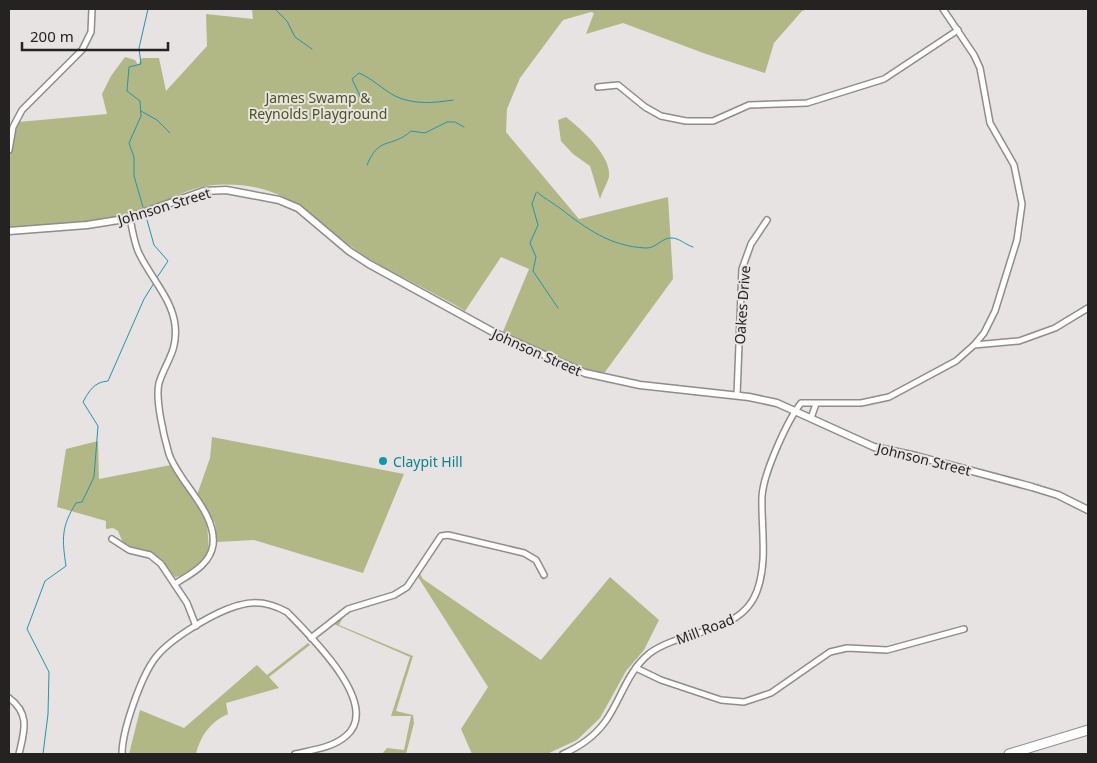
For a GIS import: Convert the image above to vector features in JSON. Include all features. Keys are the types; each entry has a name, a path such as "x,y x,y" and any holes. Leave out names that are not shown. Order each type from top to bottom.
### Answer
{"highway":[{"path":"1009,754 1088,730"}],"street":[{"path":"9,150 13,128 22,110 82,50 88,40 92,9"},
{"path":"796,410 801,403 861,403 889,397 956,361 984,333 995,311 1017,240 1022,204 1014,165 990,124 980,68 958,30 943,9"},
{"path":"598,87 618,86 646,107 674,119 702,122 713,120 749,105 807,103 884,79 958,30"},
{"name":"Johnson Street","path":"9,231 87,225 130,218 204,191 226,190 279,200 298,208 349,251 370,264 493,332 535,353 585,373 615,380 737,395 777,403 796,410 850,438 874,447 933,460 1048,492 1088,510"},
{"path":"130,218 138,252 170,308 176,334 172,356 160,380 158,392 169,453 178,471 207,515 213,538 211,552 203,565 175,584"},
{"name":"Oakes Drive","path":"737,395 742,269 751,244 767,220"},
{"path":"974,345 996,345 1026,339 1055,328 1088,308"},
{"path":"811,418 816,404"},
{"name":"Mill Road","path":"563,754 588,739 605,722 636,668 650,654 663,646 731,620 741,614 752,603 758,588 763,554 764,486 796,410"},
{"path":"311,638 348,608 394,595 407,587 441,536 448,535 524,553 536,560 544,574"},
{"path":"112,539 129,550 150,555 156,560 187,603 196,626"},
{"path":"122,754 122,746 131,716 151,665 169,643 196,626 239,605 270,604 287,612 311,638 349,686 356,702 357,714 353,728 345,737 325,747 295,754"},
{"path":"636,668 661,680 721,700 744,702 771,693 830,652 848,648 893,649 964,629"},
{"path":"9,698 18,707 25,719 19,754"}],"green space":[{"name":"James Swamp & Reynolds Playground","path":"252,9 808,9 802,11 774,43 765,73 706,54 623,23 586,34 594,13 591,12 563,20 520,78 507,109 506,132 579,219 668,197 673,279 605,372 597,375 502,334 529,269 501,257 465,311 368,258 299,206 264,189 241,185 204,186 154,207 118,218 9,228 9,161 18,122 107,114 102,94 111,76 125,57 135,60 138,65 142,58 159,58 166,91 207,46 206,14 253,19"},
{"path":"566,117 594,144 606,160 609,177 600,199 590,166 573,154 561,141 558,120"},
{"path":"212,437 404,474 363,573 254,540 217,542 215,523 197,495 210,458"},
{"path":"98,441 99,479 171,465 207,522 209,551 195,568 175,577 158,557 148,551 128,547 123,543 118,531 113,528 106,529 106,521 57,507 66,449"},
{"path":"420,574 423,579 541,660 610,577 659,620 644,650 626,671 600,718 577,740 547,754 472,754 461,729 488,687 418,577"},
{"path":"344,615 339,625 413,656 396,711 413,715 414,723 406,754 382,754 387,748 404,750 411,716 391,716 410,657 334,624"},
{"path":"308,643 310,645 269,677 279,688 226,703 228,714 211,725 203,735 196,754 129,754 140,710 184,728 257,665 267,675"}],"waterway":[{"path":"143,207 134,176 134,157 129,143 141,116 140,101 127,91 129,67 141,64 139,48 148,9"},
{"path":"275,9 287,21 295,37 312,49"},
{"path":"361,98 352,79 359,73 402,99 424,102 453,100"},
{"path":"141,111 157,120 170,133"},
{"path":"367,165 376,150 381,146 397,140 411,131 425,133 447,122 455,122 464,127"},
{"path":"537,192 590,230 621,244 649,248 665,239 672,238 693,247"},
{"path":"536,193 532,204 538,225 530,243 536,257 533,271 558,308"},
{"path":"147,220 154,245 168,261 156,279"},
{"path":"43,754 48,714 49,672 27,629 45,581 66,566 63,541 65,526 71,511 76,503 82,502 94,477 98,426 83,402 96,385 108,381 144,299 154,283"}],"place":[{"name":"Claypit Hill","path":"383,461"}]}
